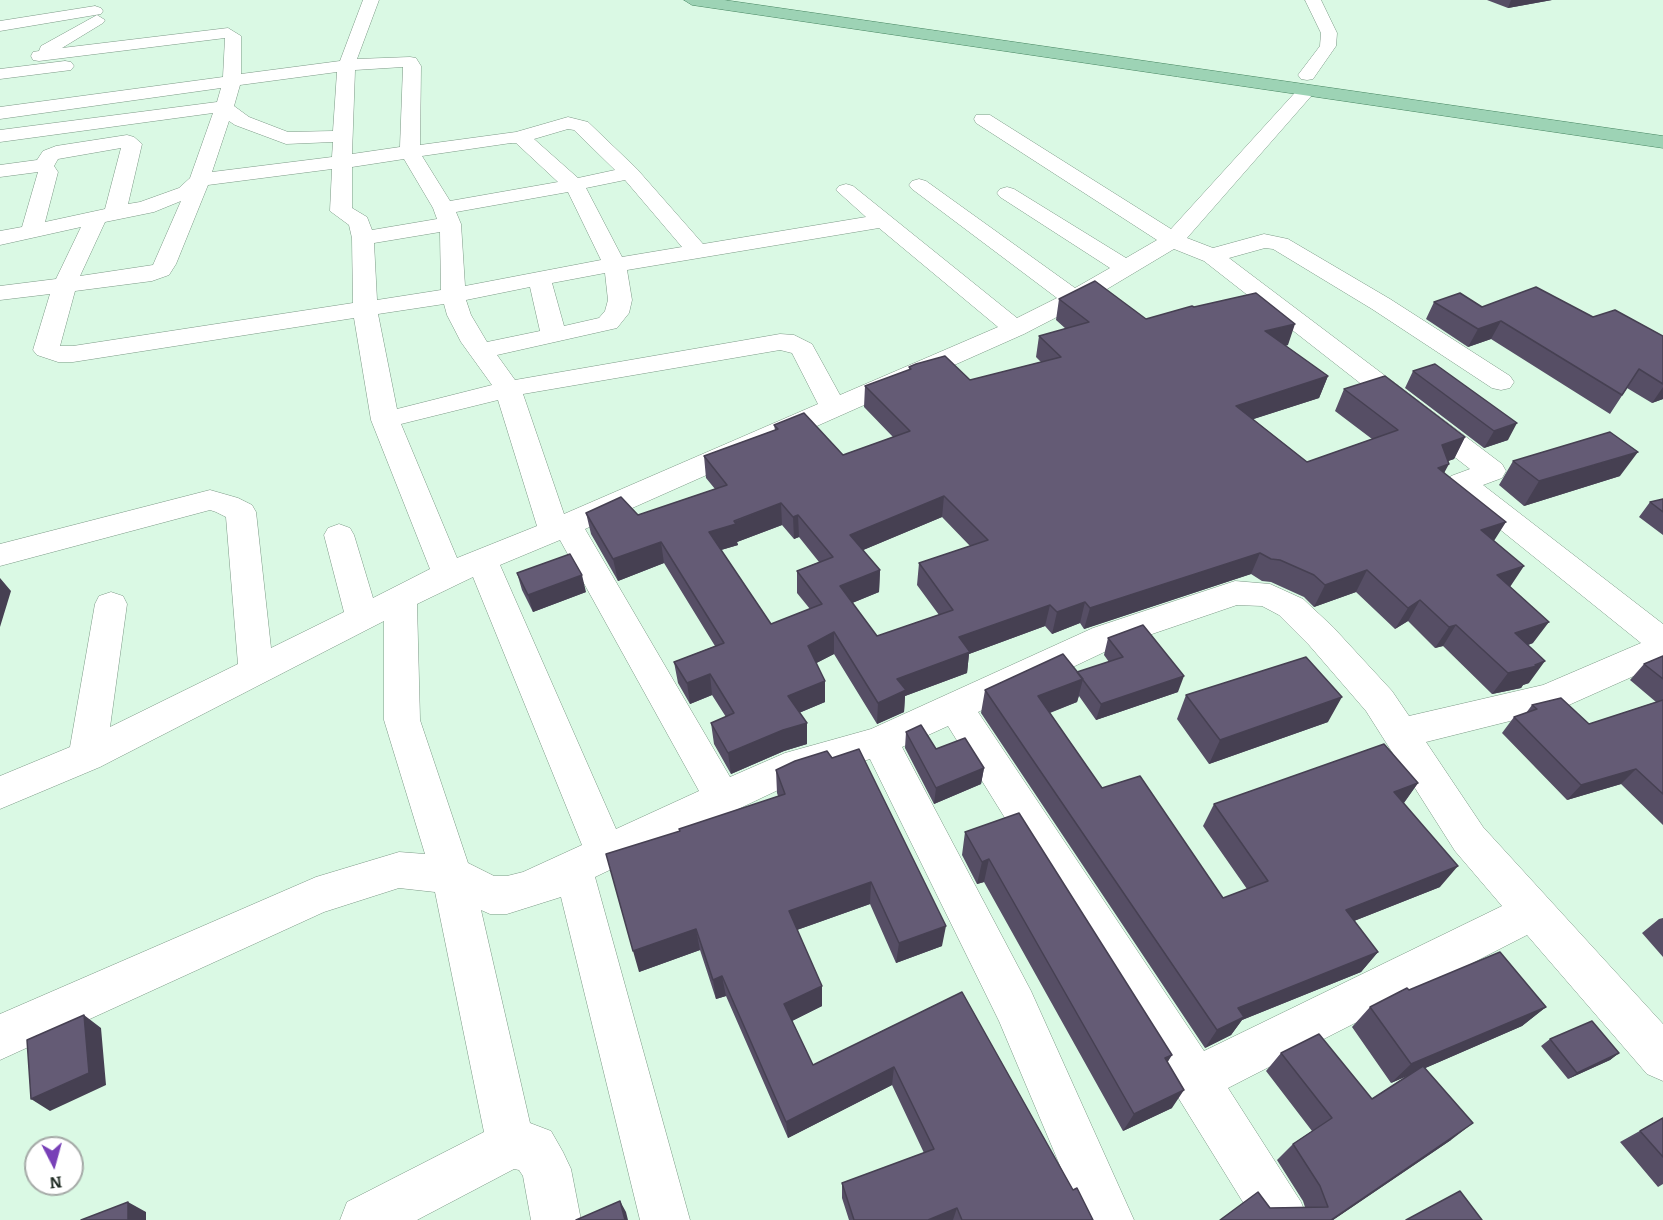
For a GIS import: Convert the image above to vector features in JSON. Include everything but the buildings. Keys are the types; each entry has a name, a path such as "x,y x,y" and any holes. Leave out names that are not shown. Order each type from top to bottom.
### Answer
{"main road":[{"path":"692,0 1307,83 1663,126"},
{"path":"776,0 1307,83 1663,142"}],"street":[{"path":"371,0 344,77 341,211 358,222 363,238 365,309 385,420 448,574"},
{"path":"0,793 87,756 448,574 561,528 1015,329 1127,269 1173,240 1307,83 1328,45 1329,33 1313,0"},
{"path":"0,26 99,14"},
{"path":"3,75 39,56 99,14"},
{"path":"0,293 152,274 161,270 200,180 203,165 225,107 232,72 233,36 228,33 190,37 145,49 3,75"},
{"path":"39,56 145,49"},
{"path":"0,113 174,90 232,72 410,62 412,66 410,153 447,216 453,266 453,295 459,315 508,389 561,528 723,800"},
{"path":"210,67 232,72"},
{"path":"172,113 176,70"},
{"path":"0,90 68,82"},
{"path":"0,136 225,107 242,121 286,138 344,136"},
{"path":"983,120 1173,240 1212,256 1492,471 1461,483 1663,642"},
{"path":"89,146 97,123"},
{"path":"0,238 169,200 186,192 200,180 518,137 575,123 581,126 630,173 698,252"},
{"path":"195,133 217,130"},
{"path":"481,351 608,323 618,313 620,300 615,265 574,185 522,138 518,137"},
{"path":"44,166 50,155 56,152 150,138"},
{"path":"127,141 132,144 105,216 65,284 46,350 58,354 73,354 365,309 883,221"},
{"path":"0,171 44,166"},
{"path":"32,231 48,171 44,166"},
{"path":"363,238 630,173"},
{"path":"919,185 1074,299"},
{"path":"846,190 1015,329"},
{"path":"1007,193 1127,269"},
{"path":"1212,256 1264,241 1280,244 1381,304 1501,382"},
{"path":"539,278 554,336"},
{"path":"385,420 508,389 780,342 794,344 803,350 833,408"},
{"path":"0,555 210,500 227,505 241,512 256,669"},
{"path":"242,503 256,669"},
{"path":"339,535 362,617"},
{"path":"482,561 605,851"},
{"path":"0,1037 316,896 399,870 452,875 490,895 507,895 529,889 605,851 723,800 785,769 880,741 1105,637 1235,593 1253,593 1270,596 1291,607 1321,636 1379,701 1469,839 1663,1058"},
{"path":"400,598 402,720 452,875 511,1144"},
{"path":"87,756 111,604"},
{"path":"1400,733 1549,698 1663,648"},
{"path":"955,706 1283,1220"},
{"path":"880,741 1015,1006 1109,1220"},
{"path":"550,879 565,878 578,884 665,1220"},
{"path":"1194,1078 1203,1076 1533,911"},
{"path":"365,1220 511,1144 534,1148 546,1169 556,1220"}]}
